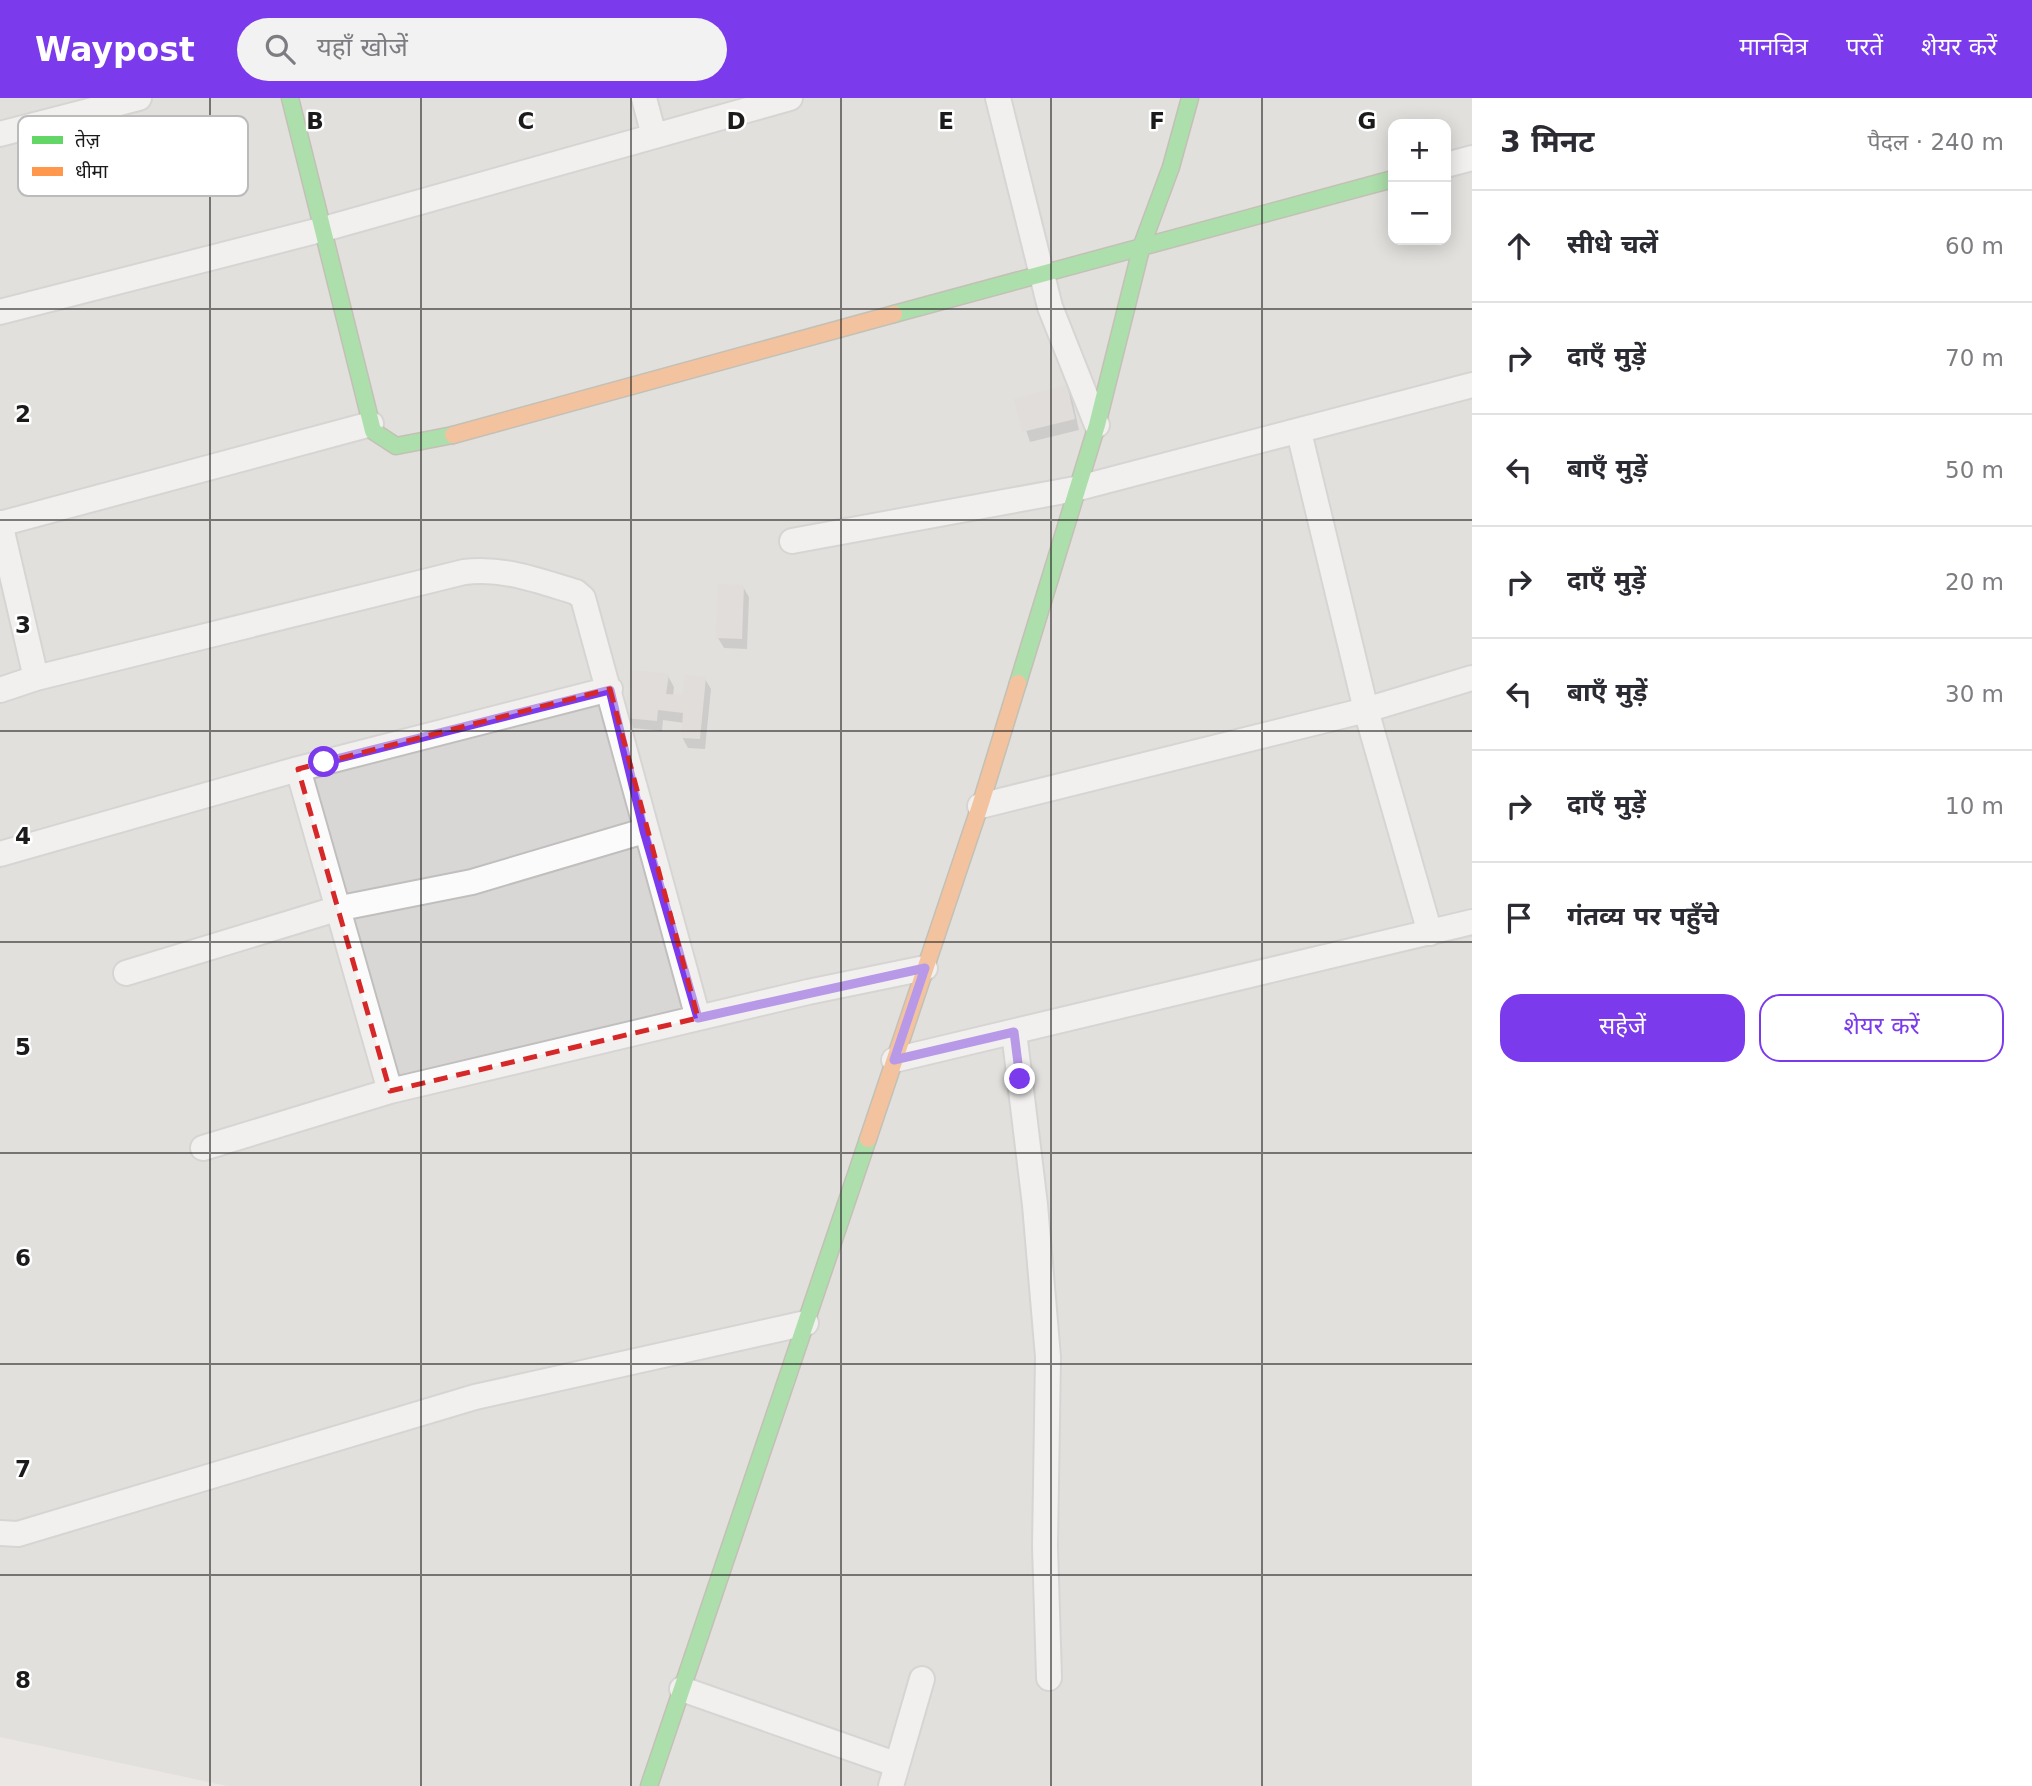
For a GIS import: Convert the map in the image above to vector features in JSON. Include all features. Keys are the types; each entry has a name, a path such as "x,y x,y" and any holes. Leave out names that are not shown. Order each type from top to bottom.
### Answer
{"street":[{"path":"70,116 139,98"},
{"path":"290,98 371,424 383,440 396,446 415,445 1142,245 1388,180"},
{"path":"643,98 654,136"},
{"path":"0,312 324,229 790,98"},
{"path":"998,98 1041,273 1059,334 1097,425"},
{"path":"649,1786 980,806 1075,489 1097,425 1142,245 1171,167 1190,98"},
{"path":"0,134 18,129"},
{"path":"1451,164 1472,158"},
{"path":"792,541 1075,489 1472,385"},
{"path":"36,678 0,524 371,424"},
{"path":"1299,432 1366,710 1430,933"},
{"path":"0,690 36,678 481,569 515,574 580,595 610,690 644,831 698,1018"},
{"path":"980,806 1366,710 1472,678"},
{"path":"0,855 299,769 610,690"},
{"path":"299,769 336,909 390,1091"},
{"path":"126,973 336,909 472,882 644,831"},
{"path":"894,1060 1472,922"},
{"path":"203,1148 390,1091 698,1018 925,968"},
{"path":"1014,1032 1031,1163 1048,1357 1045,1546 1049,1678"},
{"path":"0,1533 18,1534 475,1397 806,1323"},
{"path":"682,1689 893,1775 922,1679"}],"highlighted area":[{"path":"610,689 698,1018 390,1091 298,769"}],"shaded area":[{"path":"0,98 1472,98 1472,1786 227,1786 0,1737"}],"building":[{"path":"1067,385 1075,419 1022,432 1014,399"},
{"path":"718,584 744,585 742,639 716,638"},
{"path":"630,670 669,674 666,694 683,695 685,675 706,677 700,739 681,738 683,713 658,710 657,721 625,718"}],"traffic: fast":[{"path":"290,98 373,431 396,446 453,435"},
{"path":"1018,683 1097,425 1142,245 1171,167 1190,98"},
{"path":"894,314 1388,180"},
{"path":"649,1786 868,1139"}],"traffic: slow":[{"path":"453,435 894,314"},
{"path":"868,1139 980,806 1018,683"}],"route":[{"path":"324,762 610,690 644,831 698,1018 925,968 894,1060 1014,1032 1020,1079"}]}
